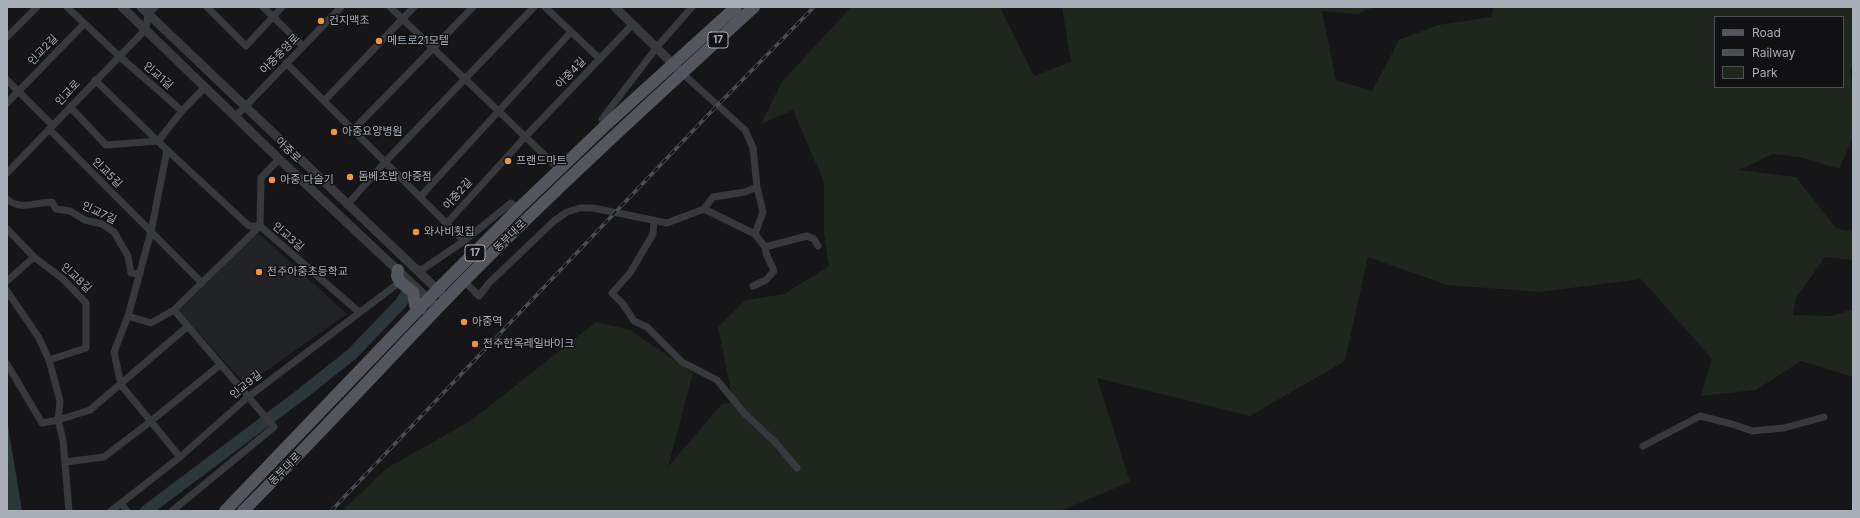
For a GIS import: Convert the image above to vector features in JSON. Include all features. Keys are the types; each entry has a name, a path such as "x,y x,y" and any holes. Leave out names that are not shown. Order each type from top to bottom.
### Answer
{"main road":[{"name":"동부대로","path":"225,511 437,290 518,209 607,124 736,7"},
{"name":"동부대로","path":"243,511 464,281 572,176 754,7"},
{"path":"399,276 413,292 415,305 420,309"}],"street":[{"path":"7,37 37,7"},
{"path":"67,7 119,56"},
{"name":"아중로","path":"122,7 236,116 399,276 429,299 438,308"},
{"name":"아중로","path":"141,7 151,10 347,205 447,299"},
{"path":"207,7 246,46 272,16 282,7"},
{"path":"262,7 303,46"},
{"name":"아중중앙로","path":"236,116 341,7"},
{"path":"390,7 560,170"},
{"path":"324,101 414,7"},
{"path":"354,130 473,7"},
{"path":"347,205 385,162 534,7"},
{"path":"545,7 600,59"},
{"path":"615,7 674,63 682,73 745,130 753,148 757,187 763,212 755,234"},
{"path":"607,124 602,119 657,47 692,7"},
{"path":"146,29 151,10"},
{"name":"인교2길","path":"7,103 84,24"},
{"name":"아중4길","path":"486,180 633,24"},
{"name":"인교로","path":"7,173 146,29"},
{"path":"420,197 571,32"},
{"name":"인교1길","path":"119,56 182,111"},
{"name":"아중2길","path":"286,63 464,241"},
{"name":"인교5길","path":"7,80 50,127 202,283"},
{"name":"인교3길","path":"96,80 167,150 249,226 260,226 359,312"},
{"path":"70,107 106,145 158,141 182,111 205,87"},
{"path":"167,150 151,232 140,274 128,316 114,352 121,385 180,457"},
{"path":"128,316 151,323 174,310 260,226 261,178 279,159"},
{"name":"아중2길","path":"446,223 486,180"},
{"path":"464,281 479,296 489,283 554,221 567,212 580,208 593,208 667,223 704,209 713,198 744,192 757,187"},
{"name":"인교7길","path":"7,199 12,204 19,206 52,202 56,209 70,211 85,220 102,224 114,232 119,238 128,256 131,273 140,274"},
{"path":"416,270 424,269 464,241 511,203 518,209"},
{"path":"704,209 755,234 765,247 766,254 774,271 766,280 753,286"},
{"path":"654,220 653,234 630,273 612,293 623,304 634,321 647,327 682,362 717,380 744,413 775,442 798,468"},
{"name":"인교8길","path":"7,229 34,257 63,279 86,303 86,348 49,360"},
{"path":"765,247 807,236 814,238 818,246"},
{"path":"7,281 34,257"},
{"name":"인교9길","path":"111,511 124,507 180,457 359,312 399,276"},
{"path":"7,291 39,338 49,360 60,401 58,420 66,462 65,485 68,511"},
{"path":"172,511 274,427 174,310"},
{"path":"7,364 42,422 58,420 90,410 187,327"},
{"path":"66,462 104,457 220,365"},
{"path":"1643,446 1700,416 1752,431 1784,428 1824,417"}],"shaded area":[{"name":"전주아중초등학교","path":"258,233 347,314 246,385 179,311"},
{"path":"7,420 22,511 7,511"}],"green space":[{"path":"851,7 1000,7 1034,76 1071,62 1062,7 1374,7 1358,14 1322,11 1336,80 1372,91 1399,40 1438,25 1491,17 1494,7 1853,7 1853,65 1850,71 1853,92 1853,137 1839,169 1800,157 1773,154 1739,170 1796,177 1836,228 1853,232 1853,260 1825,257 1796,298 1793,315 1832,316 1853,309 1853,377 1801,361 1756,390 1701,396 1712,359 1641,279 1540,292 1447,285 1368,257 1345,361 1250,416 1097,378 1130,482 1060,511 342,511 387,468 472,420 596,322 630,330 693,373 668,467 722,404 732,402 718,327 746,300 784,294 829,266 824,234 824,182 793,110 761,124 781,83"}],"waterway":[{"path":"146,511 303,393 352,354 401,303 405,296"}],"railway":[{"path":"331,511 707,116 814,7"}],"place":[{"name":"건지맥조","path":"321,21"},
{"name":"메트로21모텔","path":"379,41"},
{"name":"아중요양병원","path":"334,132"},
{"name":"프랜드마트","path":"508,161"},
{"name":"돔베초밥 아중점","path":"350,177"},
{"name":"아중 다슬기","path":"272,180"},
{"name":"와사비횟집","path":"416,232"},
{"name":"전주아중초등학교","path":"259,272"},
{"name":"아중역","path":"464,322"},
{"name":"전주한옥레일바이크","path":"475,344"}]}
